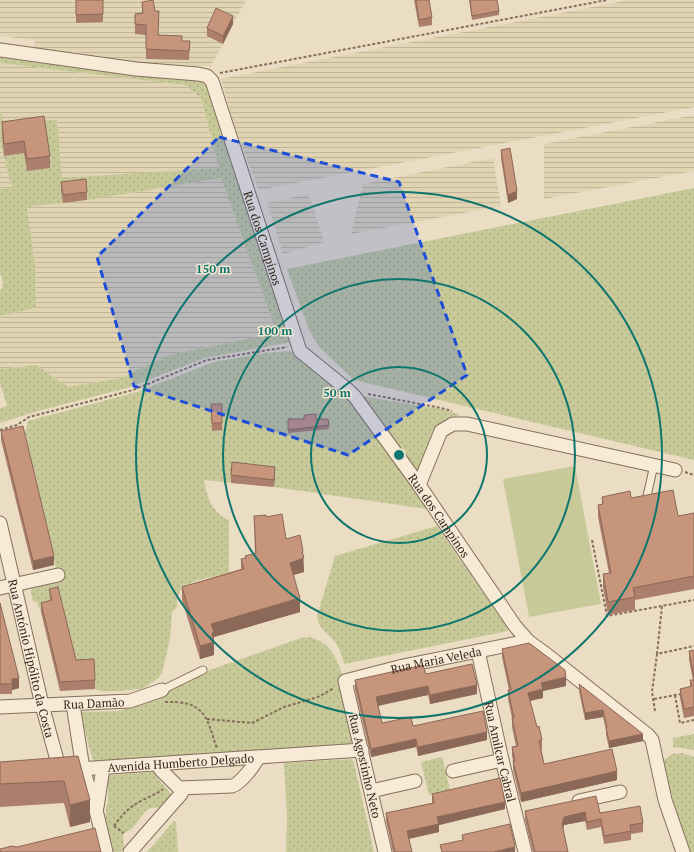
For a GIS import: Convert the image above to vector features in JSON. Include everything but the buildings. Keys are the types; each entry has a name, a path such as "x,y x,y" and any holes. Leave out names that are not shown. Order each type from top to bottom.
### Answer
{"street":[{"path":"0,50 136,69 192,73 207,76"},
{"name":"Rua dos Campinos","path":"207,76 212,81 300,351 348,390 419,485 515,626 528,641 648,735 652,740 665,800 683,852"},
{"path":"419,485 440,431 453,424 467,424 675,470"},
{"name":"Rua António Hipólito da Costa","path":"0,523 42,705 60,771"},
{"path":"0,588 58,575"},
{"name":"Rua Maria Veleda","path":"345,681 403,666 528,641"},
{"name":"Rua Amilcar Cabral","path":"478,651 502,760 525,852"},
{"name":"Rua Agostinho Neto","path":"345,681 385,852"},
{"name":"Rua Damão","path":"0,706 130,701 161,696"},
{"path":"73,704 83,769 96,810 106,828 106,852"},
{"name":"Avenida Humberto Delgado","path":"45,772 362,750"},
{"path":"157,764 158,767 177,787 183,789 235,786 254,765 258,757"},
{"path":"453,771 502,760"},
{"path":"96,810 103,768"},
{"path":"371,791 414,781"},
{"path":"130,852 181,794 183,789"},
{"path":"568,803 620,792"},
{"path":"515,814 530,811"},
{"path":"86,835 106,828"}],"lane":[{"path":"647,496 654,465"},
{"path":"161,696 203,670"}],"path":[{"path":"207,76 607,0"},
{"path":"0,430 16,425 29,417 133,390 207,360 298,345"},
{"path":"348,390 455,412"},
{"path":"592,540 607,616 694,600"},
{"path":"656,711 652,692 662,606"},
{"path":"657,654 694,646"},
{"path":"207,719 252,723 267,714 284,707 318,697 345,681"},
{"path":"654,699 686,693"},
{"path":"675,695 680,723 694,720"},
{"path":"161,696 186,703 203,712 207,719 220,760"},
{"path":"106,828 114,826 124,811 166,788"},
{"path":"114,826 124,833"}],"highlighted area":[{"path":"219,137 399,182 467,375 348,455 134,386 97,257"}],"shaded area":[{"path":"0,0 246,0 210,68 209,66 201,66 199,68 132,63 85,57 83,53 72,51 69,55 34,50 35,40 0,36"},
{"path":"629,0 694,0 694,107 259,190 236,131 221,79"},
{"path":"0,63 185,85 201,98 219,169 62,178 2,120 0,111"},
{"path":"694,115 694,171 544,199 544,144"},
{"path":"0,142 12,188 0,189"},
{"path":"493,158 501,206 351,234 363,184"},
{"path":"221,178 277,333 169,355 121,378 68,387 36,365 0,369 0,316 36,308 35,265 27,207 87,200"},
{"path":"309,194 324,242 283,254 267,203"}],"green space":[{"path":"0,53 198,79 210,90 290,339 287,343 205,358 127,388 38,411 0,423 0,408 7,406 0,383 0,369 36,365 68,387 121,378 169,355 277,333 221,178 87,200 61,190 63,203 27,207 35,265 36,308 0,316 0,290 3,283 0,272 0,189 12,188 0,142 0,111 3,120 57,120 62,178 219,168 201,98 185,85 0,63"},
{"path":"694,188 694,460 354,380 320,348 309,330 287,269"},
{"path":"290,351 296,354 350,401 395,460 427,509 274,487 204,480 211,504 214,509 229,520 229,573 192,583 180,591 177,607 172,613 170,639 162,673 158,678 141,689 102,691 95,689 94,668 76,669 41,612 37,602 33,601 31,593 32,585 58,569 56,568 25,433 28,421 137,392 214,362 265,353"},
{"path":"362,396 440,409 458,414 459,416 451,418 442,424 417,475"},
{"path":"575,466 601,604 529,617 503,479"},
{"path":"437,526 508,631 344,664 338,647 321,628 317,616 335,556"},
{"path":"310,637 328,647 335,657 343,676 339,685 352,740 349,745 100,761 95,761 92,758 80,712 118,711 141,704 163,696 172,688 204,672 301,638"},
{"path":"694,734 694,750 673,747 673,738"},
{"path":"682,753 694,757 694,852 689,852 663,767 664,760 672,754"},
{"path":"442,757 450,790 429,795 421,762"},
{"path":"352,759 374,852 286,852 287,816 284,763"},
{"path":"153,772 170,793 170,800 164,807 151,808 147,810 132,829 123,833 124,849 120,852 113,852 105,824 106,807 108,803 108,778 110,775"},
{"path":"174,821 176,823 178,852 147,852"}]}
